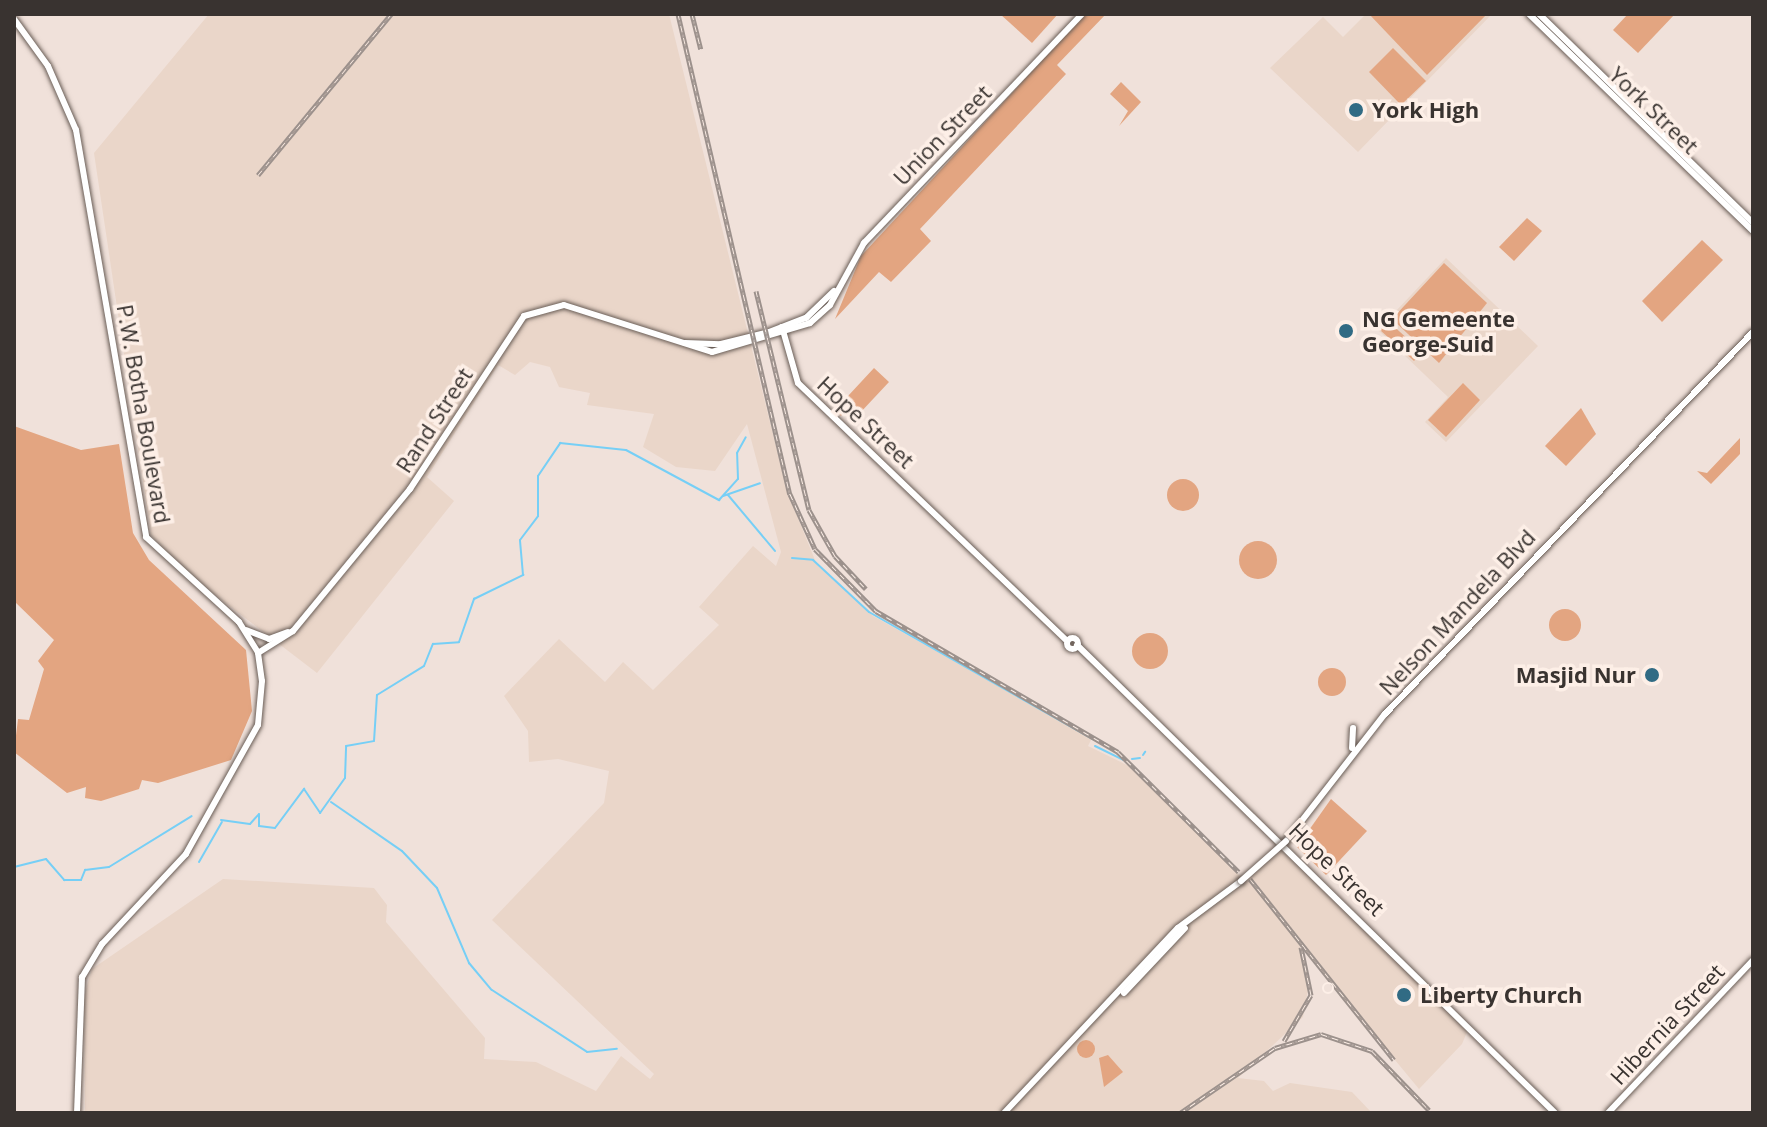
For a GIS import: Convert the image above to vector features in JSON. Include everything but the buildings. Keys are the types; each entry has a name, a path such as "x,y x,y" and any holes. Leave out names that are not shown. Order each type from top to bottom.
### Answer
{"street":[{"name":"Union Street","path":"739,344 783,331 815,312 837,289 864,243 1082,14"},
{"name":"York Street","path":"1529,14 1753,231"},
{"name":"York Street","path":"1539,14 1753,223"},
{"name":"P.W. Botha Boulevard","path":"14,19 57,81 78,139 146,537 240,625 258,653 263,704 249,742 178,867 102,944 82,977 77,1113"},
{"name":"Rand Street","path":"258,653 300,622 415,482 524,316 564,305 706,351 739,344"},
{"name":"Hope Street","path":"783,331 798,383 1432,985 1555,1113"},
{"name":"Nelson Mandela Blvd","path":"1007,1113 1194,917 1286,841 1348,759 1753,332"},
{"path":"240,625 269,639 300,622"},
{"path":"1348,759 1353,728"},
{"name":"Hibernia Street","path":"1608,1113 1753,960"}],"shaded area":[{"path":"209,14 669,14 787,491 817,565 873,616 1092,738 1088,746 1131,767 1245,881 1284,847 1433,991 1467,1032 1462,1044 1419,1089 1299,944 1310,980 1303,1017 1238,1078 1264,1081 1273,1091 1290,1083 1352,1092 1372,1113 85,1113 84,996 92,969 223,879 374,888 387,905 386,922 485,1038 484,1059 536,1062 596,1091 621,1056 650,1079 654,1074 492,920 604,803 609,771 558,759 529,762 528,731 504,696 559,639 605,682 623,662 653,690 719,625 699,607 753,546 776,566 781,552 747,424 715,471 676,467 643,447 654,414 587,405 590,393 559,387 550,367 530,362 515,375 498,365 427,477 454,501 317,673 189,575 151,535 94,153"},
{"path":"1000,14 1058,14 1032,43"},
{"path":"1085,14 1106,14 1057,65 1066,74 920,229 931,241 891,282 879,272 835,319 861,256"},
{"name":"York High","path":"1366,14 1492,14 1358,152 1270,68 1323,17 1343,37"},
{"path":"1369,14 1487,14 1427,75"},
{"path":"1628,14 1675,14 1638,53 1613,30"},
{"path":"1393,48 1426,81 1401,105 1369,72"},
{"path":"1121,82 1141,102 1119,126 1128,111 1110,94"},
{"path":"1527,218 1542,231 1514,261 1499,247"},
{"path":"1702,240 1723,260 1662,322 1642,301"},
{"path":"1446,258 1538,346 1446,442 1425,422 1448,397 1378,330"},
{"path":"1444,263 1487,303 1439,363 1392,319"},
{"path":"1388,321 1422,352 1414,361 1380,330"},
{"path":"874,368 889,382 859,414 850,406 841,416 835,410"},
{"path":"1463,383 1480,400 1446,437 1428,420"},
{"path":"1581,408 1596,434 1566,466 1545,446"},
{"path":"14,426 81,450 119,444 133,533 149,560 246,650 252,711 231,760 158,783 142,780 139,789 101,801 85,798 86,787 67,793 14,752 18,719 29,720 44,669 38,661 54,640 14,601"},
{"path":"1740,438 1740,454 1711,484 1697,471 1707,473"},
{"path":"1183,479 1194,484 1199,495 1194,506 1183,511 1172,506 1167,495 1172,484"},
{"path":"1258,541 1271,547 1277,560 1271,573 1258,579 1245,573 1239,560 1245,547"},
{"path":"1565,609 1576,614 1581,625 1576,636 1565,641 1554,636 1549,625 1554,614"},
{"path":"1150,633 1163,638 1168,651 1163,664 1150,669 1137,664 1132,651 1137,638"},
{"path":"1332,668 1342,672 1346,682 1342,692 1332,696 1322,692 1318,682 1322,672"},
{"path":"1331,799 1367,831 1326,875 1297,847"},
{"path":"1086,1040 1095,1049 1086,1058 1077,1049"},
{"path":"1108,1055 1123,1072 1104,1087 1099,1058"}],"waterway":[{"path":"221,820 250,824 259,814 259,826 275,828 304,789 320,813 345,778 346,746 374,741 377,695 424,666 433,644 459,642 474,599 523,575 520,540 538,516 538,476 560,443 626,450 719,500 738,479 737,453 746,437"},
{"path":"723,496 760,483"},
{"path":"728,495 775,551"},
{"path":"792,558 813,560 869,612 1093,739"},
{"path":"1095,746 1124,760"},
{"path":"1132,759 1140,758"},
{"path":"331,802 402,851 437,888 469,963 492,990 587,1052 617,1049"},
{"path":"14,867 46,859 64,880 81,880 85,870 109,867 192,816"},
{"path":"199,862 222,822"}],"railway":[{"path":"258,175 391,14"},
{"path":"678,14 790,494 815,549 876,611 1118,752 1239,872"},
{"path":"692,14 701,49"},
{"path":"756,291 809,510 835,556 866,589"},
{"path":"1250,879 1394,1060"},
{"path":"1284,1041 1311,995 1301,947"},
{"path":"1328,983 1333,988 1328,993 1323,988 1328,983"},
{"path":"1180,1113 1275,1048 1321,1034 1372,1051 1429,1110"}],"place":[{"name":"York High","path":"1356,110"},
{"name":"NG Gemeente George-Suid","path":"1346,331"},
{"name":"Masjid Nur","path":"1652,675"},
{"name":"Liberty Church","path":"1404,995"}]}
